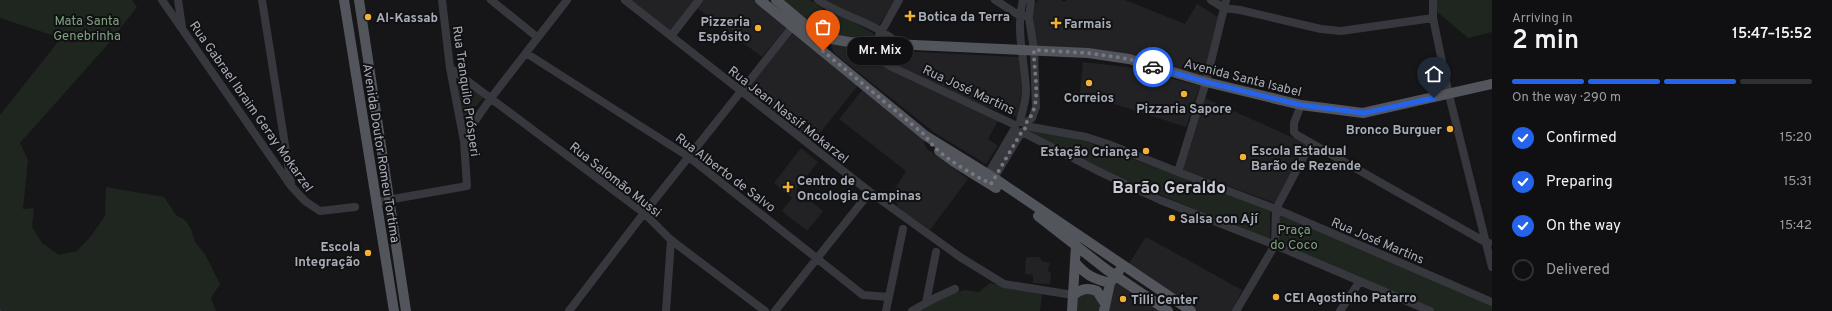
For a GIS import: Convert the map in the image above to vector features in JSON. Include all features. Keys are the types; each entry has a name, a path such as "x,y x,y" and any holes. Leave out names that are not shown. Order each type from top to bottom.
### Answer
{"main road":[{"name":"Avenida Doutor Romeu Tortima","path":"344,0 394,311"},
{"name":"Avenida Doutor Romeu Tortima","path":"359,0 406,311"},
{"path":"760,0 926,136 930,144 954,162 989,179 1103,252 1123,267 1191,311"},
{"path":"776,0 820,37 832,59"},
{"name":"Avenida Santa Isabel","path":"803,34 849,42 1088,53 1129,59 1206,82 1301,105 1364,113 1449,95 1492,84"},
{"path":"989,179 1034,212 1076,254 1087,275 1096,280 1113,279"},
{"path":"1076,254 1103,252"},
{"path":"1087,253 1113,279 1168,311"},
{"path":"1072,311 1076,254"},
{"path":"1104,307 1113,279 1123,267"},
{"path":"1073,295 1080,290 1087,288 1097,291 1104,307"}],"street":[{"name":"Rua Gabrael Ibraim Geray Mokarzel","path":"162,0 291,186 305,201 320,211 355,207"},
{"path":"178,0 183,30"},
{"path":"262,0 291,186"},
{"name":"Rua Tranquilo Prósperi","path":"390,199 467,186 464,141 450,68 442,0"},
{"path":"491,0 537,37"},
{"path":"464,141 477,118 491,98 537,37 568,0"},
{"name":"Rua Jean Nassif Mokarzel","path":"625,0 870,192 960,257 1004,284 1073,295"},
{"path":"671,36 700,0"},
{"path":"818,0 830,8 882,30 899,45"},
{"path":"875,43 899,0"},
{"path":"995,0 1020,16 1029,18"},
{"path":"989,179 1014,146 1021,127 1026,90 1021,49 1020,16 1023,0"},
{"path":"1021,127 1032,118 1036,107 1034,50 1029,18 1031,0"},
{"path":"1211,0 1240,10 1321,29 1340,31 1433,18"},
{"path":"1433,0 1433,18 1449,95 1489,242 1492,267"},
{"path":"1178,172 1206,82 1225,4"},
{"path":"569,311 644,213 793,26"},
{"name":"Rua José Martins","path":"849,42 894,68 1021,127 1086,137 1108,144 1276,209 1492,302"},
{"name":"Rua Alberto de Salvo","path":"526,53 690,157 863,295 889,297"},
{"name":"Rua Salomão Mussi","path":"450,68 644,213 671,240 765,311"},
{"path":"1301,105 1294,123 1294,132 1311,143 1489,242"},
{"path":"1021,127 1100,172 1160,200 1275,245 1430,311"},
{"path":"1236,311 1275,245 1276,209 1311,143"},
{"path":"775,311 819,259 870,192"},
{"path":"376,202 390,199"},
{"path":"886,311 903,229"},
{"path":"666,311 671,240"},
{"path":"926,303 936,252"},
{"path":"1340,311 1360,281"},
{"path":"912,311 955,289"}],"shaded area":[{"path":"631,0 695,0 671,31"},
{"path":"703,0 756,0 788,26 762,57 697,8"},
{"path":"824,0 895,0 879,25 832,5"},
{"path":"1038,0 1061,0 1064,2 1067,0 1125,0 1185,24 1197,4 1218,17 1204,78 1133,57 1036,49 1033,23 1035,4"},
{"path":"794,32 859,84 812,143 745,91"},
{"path":"830,43 853,46 998,121 988,139 998,146 986,164 935,133 834,53"},
{"path":"897,51 1019,57 1022,90 1017,117 982,105 893,66"},
{"path":"1083,62 1127,67 1200,86 1186,127 1080,93"},
{"path":"863,89 922,138 927,149 968,179 930,230 898,207 893,192 906,171 839,119"},
{"name":"Escola Estadual Barão de Rezende","path":"1205,98 1307,144 1275,203 1182,169"},
{"name":"Centro de Oncologia Campinas","path":"801,148 818,162 796,190 823,211 807,231 782,211 792,198 774,183"},
{"path":"1146,237 1242,290 1232,311 1197,311 1128,265"},
{"path":"1040,257 1042,261 1050,263 1048,271 1051,272 1050,284 1033,283 1033,275 1025,274 1026,258"},
{"name":"Tilli Center","path":"1116,280 1161,311 1104,311"}],"green space":[{"name":"Mata Santa Genebrinha","path":"0,0 132,0 137,7 109,43 20,143 28,160 23,209 34,208 32,227 42,243 59,255 77,251 91,236 105,216 106,187 164,197 176,215 185,220 191,229 195,242 205,254 220,284 211,298 216,311 0,311 0,115 61,38 0,18"},
{"path":"781,0 810,0 825,10 842,16 873,33 875,37 872,40 833,36 818,29"},
{"path":"1434,0 1492,0 1492,32 1468,38 1435,10"},
{"path":"457,81 484,97 464,120"},
{"path":"1029,129 1088,142 1270,211 1270,240 1118,176 1028,134"},
{"name":"Praça do Coco","path":"1278,212 1492,304 1492,311 1436,311 1275,245"},
{"path":"990,283 1042,294 1040,311 918,311 933,302 964,290 979,292"},
{"path":"1081,292 1097,293 1102,311 1074,311 1075,296"}],"way so far":[{"path":"823,51 926,136 930,144 954,162 991,184 1021,133 1025,130 1025,124 1032,118 1036,107 1034,50 1088,53 1129,59 1153,67"}],"place":[{"name":"Botica da Terra","path":"910,16"},
{"name":"Al-Kassab","path":"368,17"},
{"name":"Farmais","path":"1056,23"},
{"name":"Pizzeria Espósito","path":"758,28"},
{"name":"Mr. Mix","path":"823,51"},
{"name":"Correios","path":"1089,83"},
{"name":"Pizzaria Sapore","path":"1184,94"},
{"name":"Bronco Burguer","path":"1450,129"},
{"name":"Estação Criança","path":"1146,151"},
{"name":"Escola Estadual Barão de Rezende","path":"1243,157"},
{"name":"Centro de Oncologia Campinas","path":"788,187"},
{"name":"Salsa con Ají","path":"1172,218"},
{"name":"Escola Integração","path":"368,253"},
{"name":"CEI Agostinho Patarro","path":"1276,297"},
{"name":"Tilli Center","path":"1123,299"}],"district":[{"name":"Barão Geraldo","path":"1169,187"}],"route":[{"path":"1153,67 1206,82 1301,105 1364,113 1434,98"}]}
